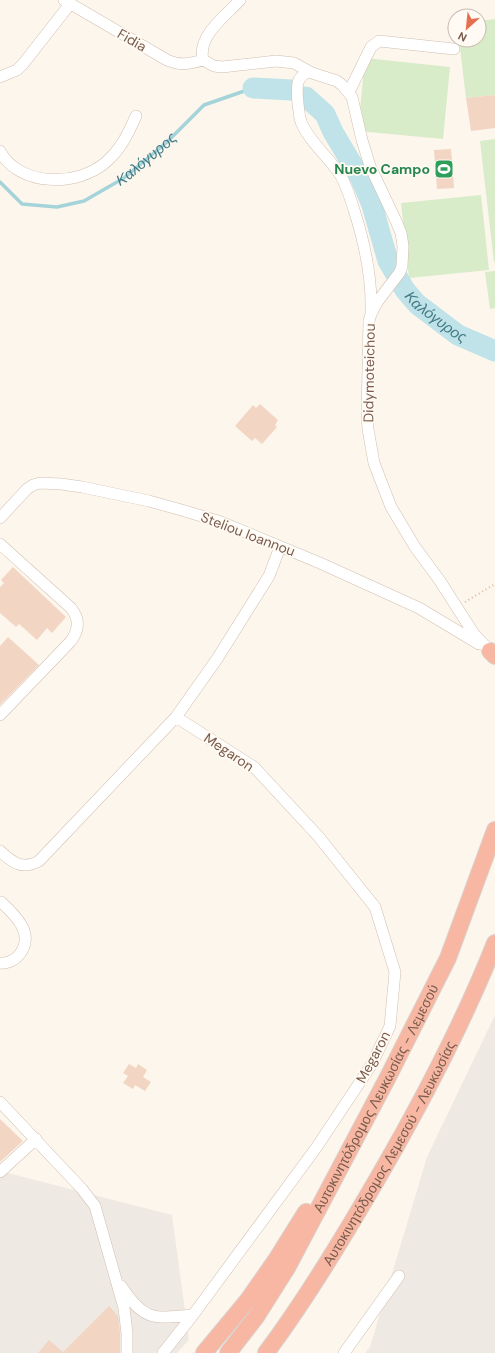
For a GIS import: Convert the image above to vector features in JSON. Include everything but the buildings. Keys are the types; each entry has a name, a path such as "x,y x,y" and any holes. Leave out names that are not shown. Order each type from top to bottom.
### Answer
{"highway":[{"name":"Αυτοκινητόδρομος Λευκωσίας - Λεμεσού","path":"228,1353 256,1317 287,1268 365,1122 448,958 495,830"},
{"name":"Αυτοκινητόδρομος Λεμεσού - Λευκωσίας","path":"266,1353 303,1299 400,1142 450,1045 495,943"},
{"path":"204,1353 248,1300 276,1260 338,1158 365,1122"}],"street":[{"path":"240,0 214,27 204,42 201,52 203,60 214,66 222,67 276,61 294,63 307,71 337,82 349,92 371,47 379,41 454,49"},
{"path":"0,77 17,70 23,64 67,2"},
{"name":"Fidia","path":"67,2 167,60 177,64 184,64 203,60"},
{"path":"307,71 299,80 297,89 301,121 309,136 342,177 351,200 362,236 369,274 372,294 371,314"},
{"name":"Didymoteichou","path":"349,92 354,104 362,140 370,166 396,221 400,233 403,256 402,266 398,275 378,301 371,314 369,333 367,414 374,463 391,507 415,547 474,634 493,653"},
{"path":"0,150 8,163 17,170 26,174 56,180 84,175 99,168 117,151 126,138 136,116"},
{"name":"Steliou Ioannou","path":"0,518 27,489 40,483 61,484 149,501 186,511 221,522 320,562 419,608 493,653"},
{"path":"0,715 71,641 77,631 78,626 77,616 71,608 1,546"},
{"path":"0,851 11,862 20,865 29,865 39,861 176,717 217,659 269,576 280,547"},
{"name":"Megaron","path":"163,1353 193,1315 316,1148 372,1064 390,1026 395,972 375,907 318,836 254,767 176,717"},
{"path":"0,902 12,912 22,925 26,933 26,942 18,957 0,964"},
{"path":"0,1102 82,1189 95,1206 116,1279 126,1323 128,1333 127,1353"},
{"path":"0,1172 36,1139"},
{"path":"344,1353 399,1276"},
{"path":"116,1279 138,1309 148,1314 166,1317 193,1315"}],"path":[{"path":"456,607 495,584"}],"shaded area":[{"path":"495,1015 495,1353 365,1353 370,1347 427,1157"},
{"path":"0,1171 172,1215 189,1340 177,1353 0,1353"}],"green space":[{"path":"495,19 495,95 466,98 460,48 487,48 487,20"},
{"path":"365,58 450,67 443,139 358,131"},
{"path":"495,139 495,262 494,262 480,141"},
{"path":"481,195 489,270 409,278 401,203"},
{"path":"495,271 495,308 490,309 485,272"}],"waterway":[{"name":"Καλόγυρος","path":"0,182 22,204 57,207 84,201 124,178 166,143 204,105 253,88"},
{"name":"Καλόγυρος","path":"253,88 291,90"},
{"name":"Καλόγυρος","path":"306,97 325,114 333,132 361,179 372,205 388,261 405,290 417,304 458,335 495,351"}],"place":[{"name":"Nuevo Campo","path":"444,169"}]}
